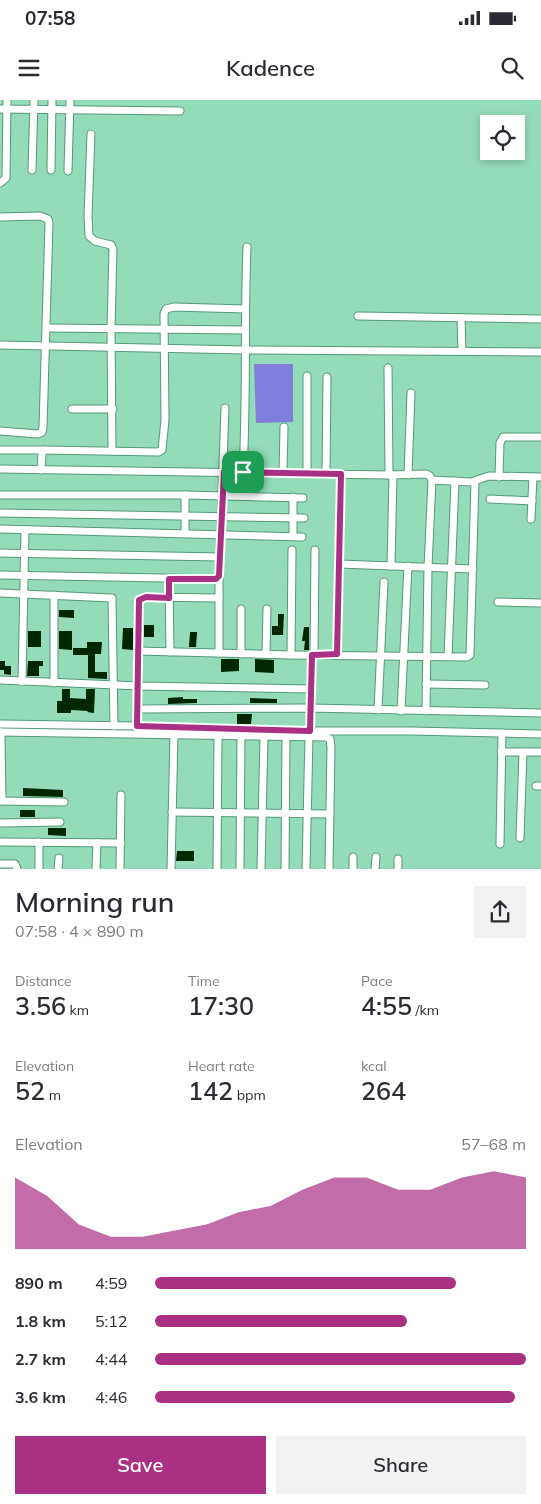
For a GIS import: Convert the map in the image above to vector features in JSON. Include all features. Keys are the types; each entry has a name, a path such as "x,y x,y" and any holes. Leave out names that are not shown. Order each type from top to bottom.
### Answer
{"street":[{"path":"0,183 6,178 3,109 7,100"},
{"path":"32,170 34,100"},
{"path":"51,170 52,100"},
{"path":"68,171 70,100"},
{"path":"3,109 180,111"},
{"path":"91,134 89,233 91,239 108,244 113,250 111,328 112,451"},
{"path":"0,217 40,216 48,219 50,223 42,432 33,434 0,431"},
{"path":"243,472 246,410 245,308 247,247"},
{"path":"0,450 158,452 162,450 165,420 164,314 166,309 169,307 245,308"},
{"path":"358,316 541,319"},
{"path":"461,318 462,351"},
{"path":"47,328 245,330"},
{"path":"0,345 165,349 541,352"},
{"path":"388,368 391,475 390,566"},
{"path":"307,376 307,473"},
{"path":"326,474 327,377"},
{"path":"408,475 411,393"},
{"path":"218,653 225,408"},
{"path":"72,409 113,409"},
{"path":"283,473 284,427"},
{"path":"500,477 500,443 503,437 541,437"},
{"path":"41,470 44,450"},
{"path":"0,469 426,474 430,476 432,480 428,567 426,712"},
{"path":"337,654 341,474"},
{"path":"432,480 475,481 484,477 541,477"},
{"path":"531,519 533,477"},
{"path":"448,656 455,481"},
{"path":"138,651 467,657 472,652 475,481"},
{"path":"0,495 185,495 303,498"},
{"path":"185,495 185,533"},
{"path":"293,498 293,536"},
{"path":"490,499 532,501"},
{"path":"0,513 304,518"},
{"path":"0,529 302,537"},
{"path":"22,682 25,530"},
{"path":"291,655 292,550"},
{"path":"306,869 315,550"},
{"path":"0,553 220,557"},
{"path":"339,564 473,569"},
{"path":"401,711 408,566"},
{"path":"0,575 169,579 216,579 219,576"},
{"path":"169,579 170,652"},
{"path":"378,710 384,582"},
{"path":"0,593 112,598 114,726"},
{"path":"54,596 54,683"},
{"path":"137,726 139,600 146,597 219,598"},
{"path":"498,602 541,603"},
{"path":"241,654 242,609"},
{"path":"266,654 267,609"},
{"path":"0,680 138,686 310,689"},
{"path":"426,684 485,685"},
{"path":"138,709 310,708 541,713"},
{"path":"0,729 137,726 309,734 541,734"},
{"path":"0,729 286,736 309,734 326,737 330,739 330,869"},
{"path":"0,729 1,801 64,802"},
{"path":"500,844 502,733"},
{"path":"171,869 174,734"},
{"path":"217,869 218,734"},
{"path":"240,869 241,735"},
{"path":"261,869 264,735"},
{"path":"284,869 286,736"},
{"path":"501,752 541,752"},
{"path":"520,838 523,752"},
{"path":"120,869 121,795"},
{"path":"172,812 330,814"},
{"path":"0,823 60,822"},
{"path":"0,842 121,843"},
{"path":"39,842 39,869"},
{"path":"96,842 96,869"},
{"path":"353,857 353,869"},
{"path":"58,858 58,869"},
{"path":"376,858 376,869"},
{"path":"398,859 398,869"},
{"path":"0,864 15,864 17,869"}],"shaded area":[{"path":"254,364 293,364 293,422 256,423"}],"building":[{"path":"59,610 74,610 74,618 59,617"},
{"path":"278,614 284,614 283,635 272,635 272,626 278,626"},
{"path":"144,625 154,625 154,637 144,637"},
{"path":"304,627 309,627 309,650 304,650 305,641 302,641"},
{"path":"123,628 133,628 133,650 122,649"},
{"path":"28,631 41,631 41,647 28,647"},
{"path":"59,631 72,631 72,650 59,649"},
{"path":"190,632 197,632 196,647 189,647"},
{"path":"87,642 102,642 101,654 95,654 95,672 107,672 107,679 88,678 88,655 73,655 73,648 87,648"},
{"path":"221,659 239,659 239,671 221,672"},
{"path":"255,659 274,660 274,673 255,672"},
{"path":"0,661 5,661 5,666 11,666 11,675 4,674 4,670 0,670"},
{"path":"28,661 43,661 43,666 39,666 39,676 27,676"},
{"path":"62,689 70,689 70,698 86,699 86,689 95,689 94,713 71,710 71,713 57,713 57,701 62,701"},
{"path":"183,697 183,699 197,699 197,703 168,704 168,698"},
{"path":"250,698 277,699 277,703 250,703"},
{"path":"237,714 252,714 251,724 237,724"},
{"path":"23,788 63,790 63,797 23,796"},
{"path":"20,810 35,810 35,817 20,817"},
{"path":"48,828 66,828 66,836 48,835"},
{"path":"177,851 194,851 194,861 176,861"}],"route":[{"path":"224,472 243,472 341,474 337,654 312,655 310,731 137,726 139,600 146,597 169,598 169,579 216,579 219,576 224,472"}]}
